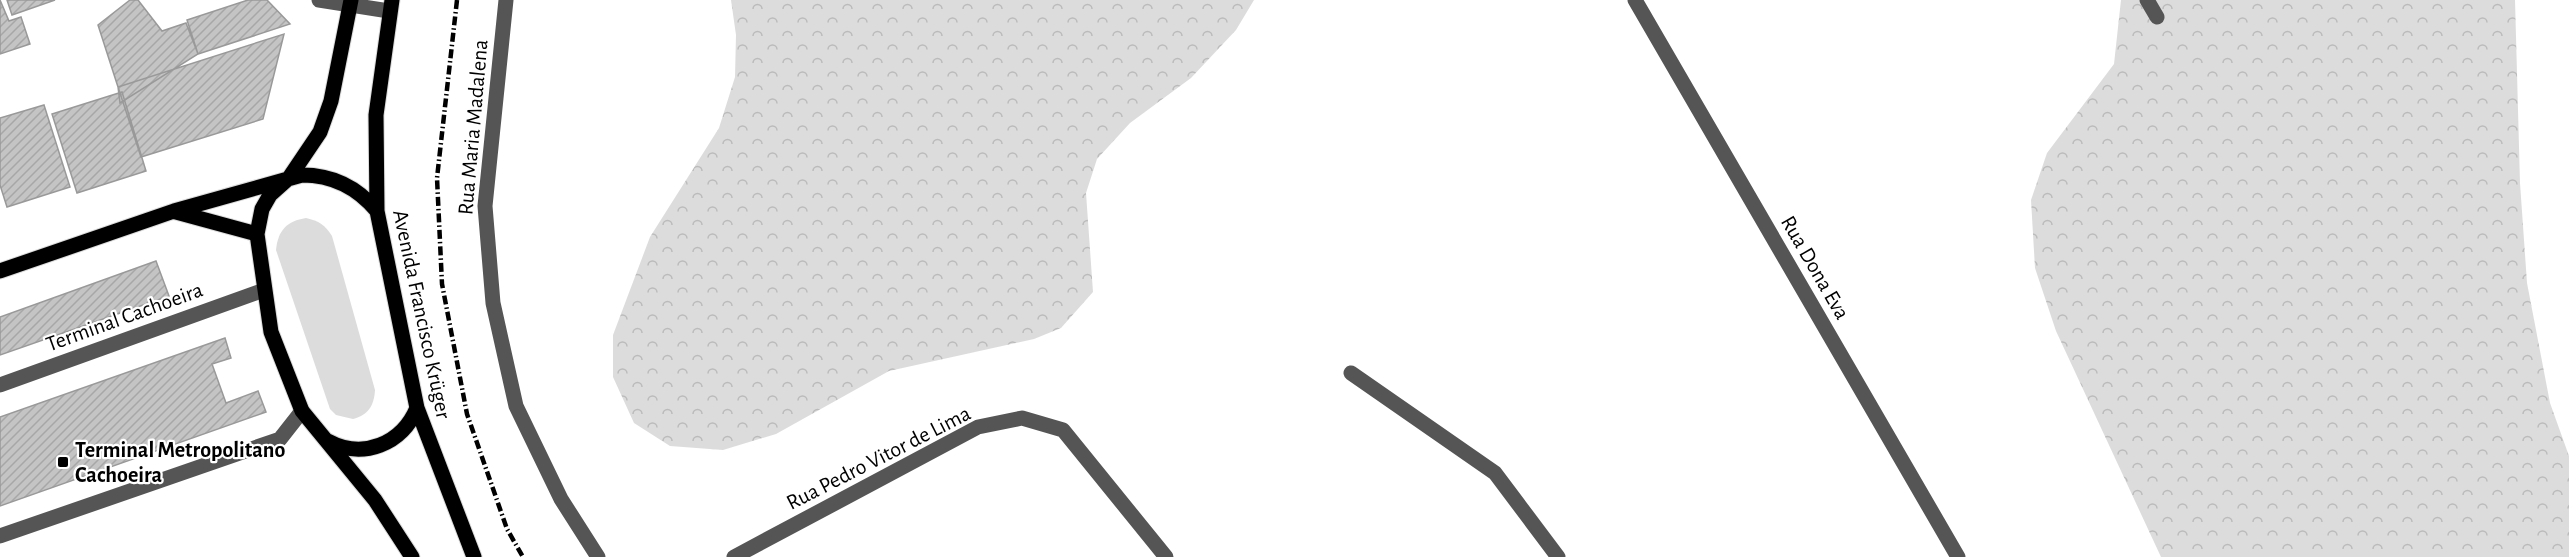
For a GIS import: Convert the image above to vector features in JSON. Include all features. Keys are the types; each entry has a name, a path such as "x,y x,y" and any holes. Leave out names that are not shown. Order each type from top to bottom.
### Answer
{"main road":[{"path":"350,3 331,101 320,132 289,178 270,195 262,209 257,234 271,332 302,411 375,500 412,557"},
{"name":"Avenida Francisco Krüger","path":"391,6 376,116 376,211 417,408 474,557"},
{"path":"0,271 174,211 289,178 310,175 331,178 357,191 376,211"},
{"path":"174,211 257,234"},
{"path":"323,437 351,449 362,450 382,445 400,434 413,418 417,408"}],"street":[{"path":"319,0 391,6"},
{"name":"Rua Maria Madalena","path":"506,0 485,206 493,303 516,406 561,499 598,557"},
{"name":"Rua Dona Eva","path":"1635,0 1958,557"},
{"path":"2146,0 2157,17"},
{"name":"Terminal Cachoeira","path":"0,385 264,290"},
{"path":"1351,373 1495,473 1558,557"},
{"path":"0,536 280,439 302,411"},
{"name":"Rua Pedro Vitor de Lima","path":"734,557 978,427 1022,418 1063,430 1166,557"}],"green space":[{"path":"731,0 1254,0 1236,30 1191,78 1130,123 1097,159 1086,193 1093,292 1061,328 1034,339 889,371 776,434 723,450 670,446 634,423 613,377 613,335 650,237 719,128 735,77 736,35"},
{"path":"2121,0 2515,0 2520,183 2527,283 2550,403 2569,456 2569,557 2161,557 2056,331 2035,268 2031,200 2047,153 2114,64"},
{"path":"306,218 321,224 332,236 375,390 369,409 363,415 353,419 336,415 330,409 276,250 281,232 294,221"}],"building":[{"path":"0,0 9,21 21,17 30,44 0,54"},
{"path":"7,0 55,0 12,15"},
{"path":"130,0 138,0 162,31 186,23 198,54 120,103 118,87 98,25"},
{"path":"248,0 267,0 290,24 198,54 187,20"},
{"path":"284,34 263,119 141,157 118,87"},
{"path":"122,92 146,171 77,193 52,114"},
{"path":"44,105 70,187 7,207 0,185 0,118"},
{"path":"156,261 169,296 0,355 0,317"},
{"name":"Terminal Metropolitano Cachoeira","path":"225,338 231,358 212,364 226,403 258,391 266,412 0,506 0,417"}],"railway":[{"path":"457,0 437,178 442,284 467,414 507,529 523,557"}],"place":[{"name":"Terminal Metropolitano Cachoeira","path":"63,462"}]}
